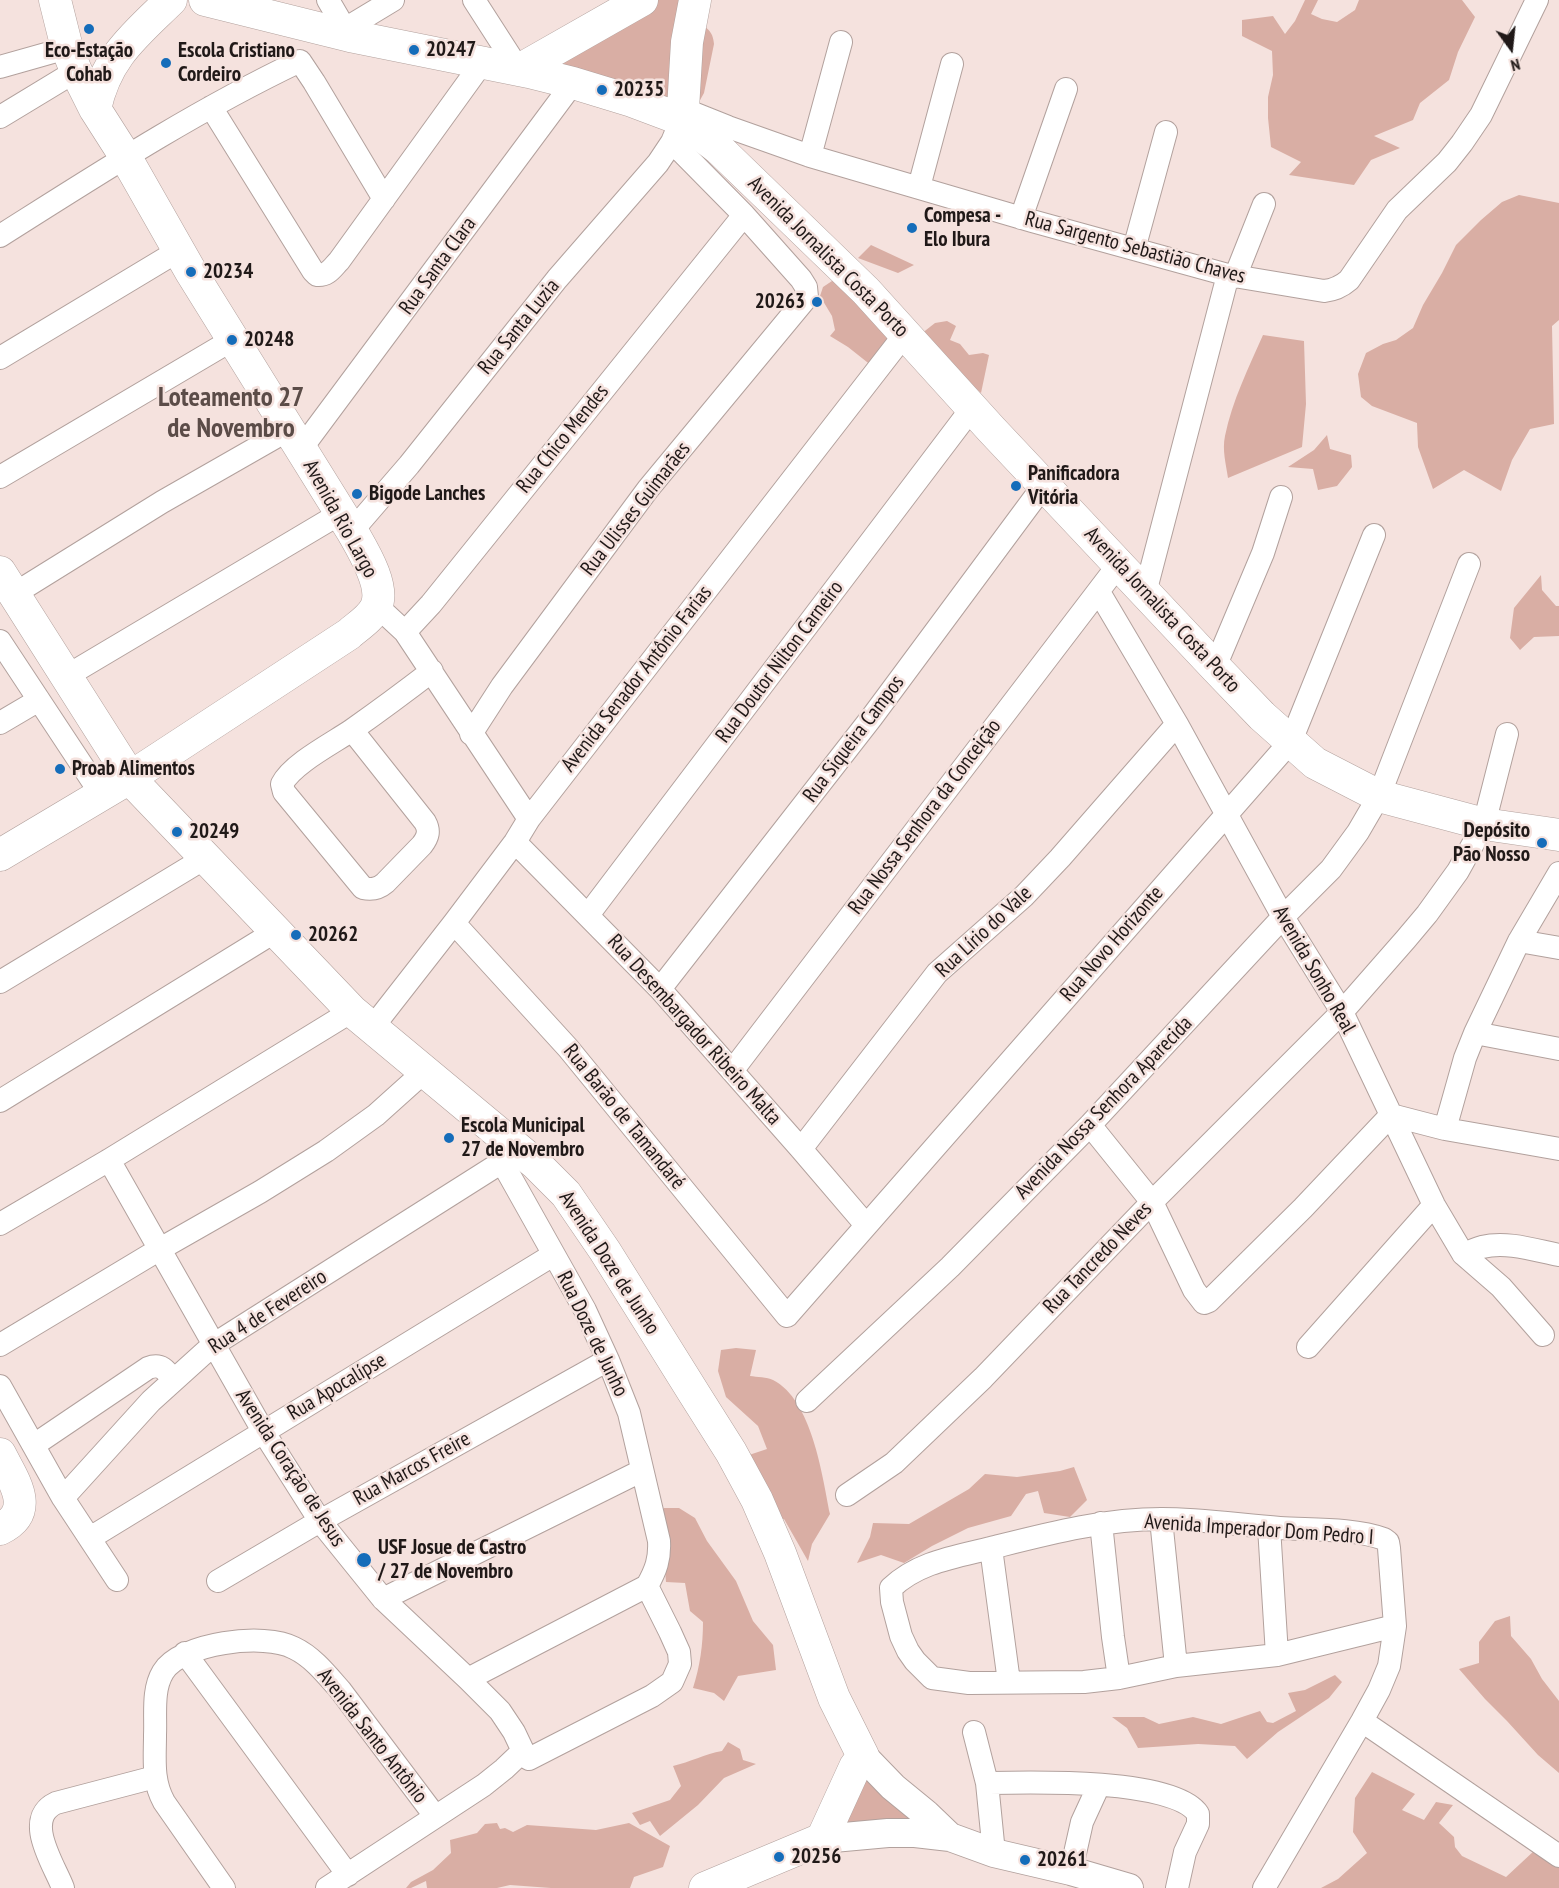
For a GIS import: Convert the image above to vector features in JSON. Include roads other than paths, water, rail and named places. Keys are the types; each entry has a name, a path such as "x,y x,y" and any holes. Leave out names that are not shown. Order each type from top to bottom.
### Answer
{"main road":[{"name":"Avenida Rio Largo","path":"0,855 130,777 349,634 366,620 377,606 378,592 374,575 347,522 232,340 178,251 125,156 95,109 71,60 55,0"},
{"path":"95,109 105,77 127,44 171,0"},
{"name":"Avenida Jornalista Costa Porto","path":"206,0 573,83 622,97 679,123 716,147 866,291 972,408 1215,667 1262,716 1315,762 1379,796 1484,824 1559,835"},
{"path":"519,70 642,0"},
{"path":"679,123 687,42 695,0"},
{"name":"Avenida Doze de Junho","path":"7,583 130,777 205,858 362,1019 425,1071 510,1155 536,1164 566,1194 605,1251 731,1452 757,1500 780,1553 834,1698 863,1756"},
{"path":"0,1454 20,1494 18,1515 0,1529"},
{"path":"705,1888 750,1879 822,1839 855,1767 863,1756"}],"street":[{"path":"328,0 347,32 393,0"},
{"path":"474,0 519,70"},
{"name":"Rua Sargento Sebastião Chaves","path":"679,123 738,131 810,156 919,188 1232,276 1324,291 1340,287 1349,280 1397,210 1447,162 1462,143 1481,115 1537,0"},
{"path":"810,156 842,42"},
{"path":"0,67 71,60"},
{"path":"0,117 71,60"},
{"path":"0,236 125,156 211,107 300,61 384,199"},
{"path":"211,107 313,271 317,275 327,274 339,261 482,63"},
{"path":"919,188 952,64"},
{"name":"Rua Santa Clara","path":"294,439 573,83"},
{"path":"1022,218 1066,89"},
{"path":"679,123 744,215"},
{"name":"Rua Santa Luzia","path":"65,677 347,522 409,465 557,279 658,163 679,123"},
{"path":"1134,249 1166,132"},
{"path":"1145,593 1232,276 1264,204"},
{"name":"Rua Ulisses Guimarães","path":"471,734 502,686 648,489 807,297 807,290 801,279 744,215"},
{"name":"Rua Chico Mendes","path":"405,632 744,215"},
{"path":"0,358 178,251"},
{"name":"Avenida Senador Antônio Farias","path":"362,1019 454,923 515,842 529,819 905,334"},
{"path":"0,477 232,340"},
{"name":"Rua Doutor Nilton Carneiro","path":"588,915 972,408"},
{"path":"7,583 162,502 294,439"},
{"name":"Rua Siqueira Campos","path":"660,989 872,717 1044,485"},
{"path":"1215,667 1263,553 1281,497"},
{"name":"Rua Novo Horizonte","path":"787,1316 1291,741 1374,535"},
{"name":"Rua Nossa Senhora da Conceição","path":"732,1071 1119,564"},
{"name":"Avenida Nossa Senhora Aparecida","path":"807,1401 950,1267 1090,1125 1283,917 1331,869 1359,832 1379,796 1470,564"},
{"name":"Avenida Sonho Real","path":"1099,592 1177,724 1283,917 1342,1012 1434,1205 1463,1254 1501,1287 1543,1335"},
{"path":"377,606 405,632 529,819"},
{"path":"0,641 101,794"},
{"path":"352,730 428,827 428,835 422,845 385,883 375,889 363,888 284,792 282,784 285,777 297,767 432,671"},
{"path":"0,723 39,700"},
{"name":"Rua Lírio do Vale","path":"801,1149 937,973 1024,896 1177,724"},
{"name":"Rua Tancredo Neves","path":"847,1495 894,1463 982,1378 1152,1202 1342,1012 1427,914 1458,871 1484,824 1507,734"},
{"name":"Rua Desembargador Ribeiro Malta","path":"515,842 660,989 866,1225"},
{"path":"0,982 205,858"},
{"path":"1445,1129 1475,1033 1519,941 1559,873"},
{"name":"Rua Barão de Tamandaré","path":"454,923 568,1048 787,1316"},
{"path":"0,1101 276,931"},
{"path":"1519,941 1559,948"},
{"path":"0,1224 109,1160 362,1019"},
{"path":"1475,1033 1559,1049"},
{"path":"0,1345 326,1151 376,1115 425,1071"},
{"path":"1090,1125 1152,1202 1194,1290 1204,1303 1209,1301 1303,1208 1391,1115 1445,1129 1559,1149"},
{"name":"Rua Doze de Junho","path":"510,1155 553,1255 585,1310 608,1359 628,1413 655,1522 659,1550 656,1570 647,1586"},
{"name":"Rua 4 de Fevereiro","path":"63,1498 122,1431 173,1380 213,1345 510,1155"},
{"name":"Avenida Coração de Jesus","path":"109,1160 263,1431 320,1521 383,1599 468,1679 506,1719 523,1751 484,1785 327,1888"},
{"path":"1308,1347 1434,1205"},
{"path":"1463,1254 1482,1247 1516,1246 1559,1255"},
{"name":"Rua Apocalípse","path":"90,1538 553,1255"},
{"name":"Rua Marcos Freire","path":"218,1581 608,1359"},
{"path":"34,1445 148,1368 156,1365 161,1367 173,1380"},
{"path":"0,1386 63,1498 117,1580"},
{"path":"383,1599 641,1471"},
{"path":"1161,1519 1176,1666"},
{"name":"Avenida Imperador Dom Pedro I","path":"1009,1682 969,1683 932,1678 908,1651 895,1617 891,1588 899,1580 919,1568 963,1554 1101,1523 1161,1519 1345,1532 1380,1537 1388,1542 1395,1626"},
{"path":"1101,1523 1119,1678"},
{"path":"1269,1527 1277,1655"},
{"path":"992,1548 1009,1682 1084,1682 1119,1678 1176,1666 1277,1655 1395,1626 1389,1666 1379,1690 1264,1888"},
{"path":"468,1679 647,1586 679,1652 680,1664 672,1682 652,1696 529,1759"},
{"name":"Avenida Santo Antônio","path":"185,1653 255,1639 294,1647 321,1669 341,1691 435,1816"},
{"path":"224,1888 164,1802 156,1786 154,1763 157,1687 166,1668 185,1653 348,1875"},
{"path":"1362,1721 1559,1856"},
{"path":"974,1732 987,1783 994,1853"},
{"path":"863,1756 893,1787 950,1837"},
{"path":"63,1888 44,1844 41,1826 46,1811 51,1805 155,1778"},
{"path":"987,1783 1036,1782 1099,1785 1139,1790 1172,1798 1192,1807 1198,1814 1198,1824 1185,1852 1177,1888"},
{"path":"1071,1871 1082,1822 1099,1785"},
{"path":"822,1839 888,1833 950,1837 994,1853 1071,1871 1129,1888"}],"place":[{"name":"Eco-Estação Cohab","path":"89,29"},
{"name":"20247","path":"414,50"},
{"name":"Escola Cristiano Cordeiro","path":"166,63"},
{"name":"20235","path":"602,90"},
{"name":"Compesa - Elo Ibura","path":"912,228"},
{"name":"20234","path":"191,272"},
{"name":"20263","path":"817,302"},
{"name":"20248","path":"232,340"},
{"name":"Panificadora Vitória","path":"1016,486"},
{"name":"Bigode Lanches","path":"357,494"},
{"name":"Proab Alimentos","path":"60,769"},
{"name":"20249","path":"177,832"},
{"name":"Depósito Pão Nosso","path":"1542,843"},
{"name":"20262","path":"296,935"},
{"name":"Escola Municipal 27 de Novembro","path":"449,1138"},
{"name":"USF Josue de Castro / 27 de Novembro","path":"364,1560"},
{"name":"20256","path":"779,1857"},
{"name":"20261","path":"1025,1860"}],"district":[{"name":"Loteamento 27 de Novembro","path":"231,414"}]}
